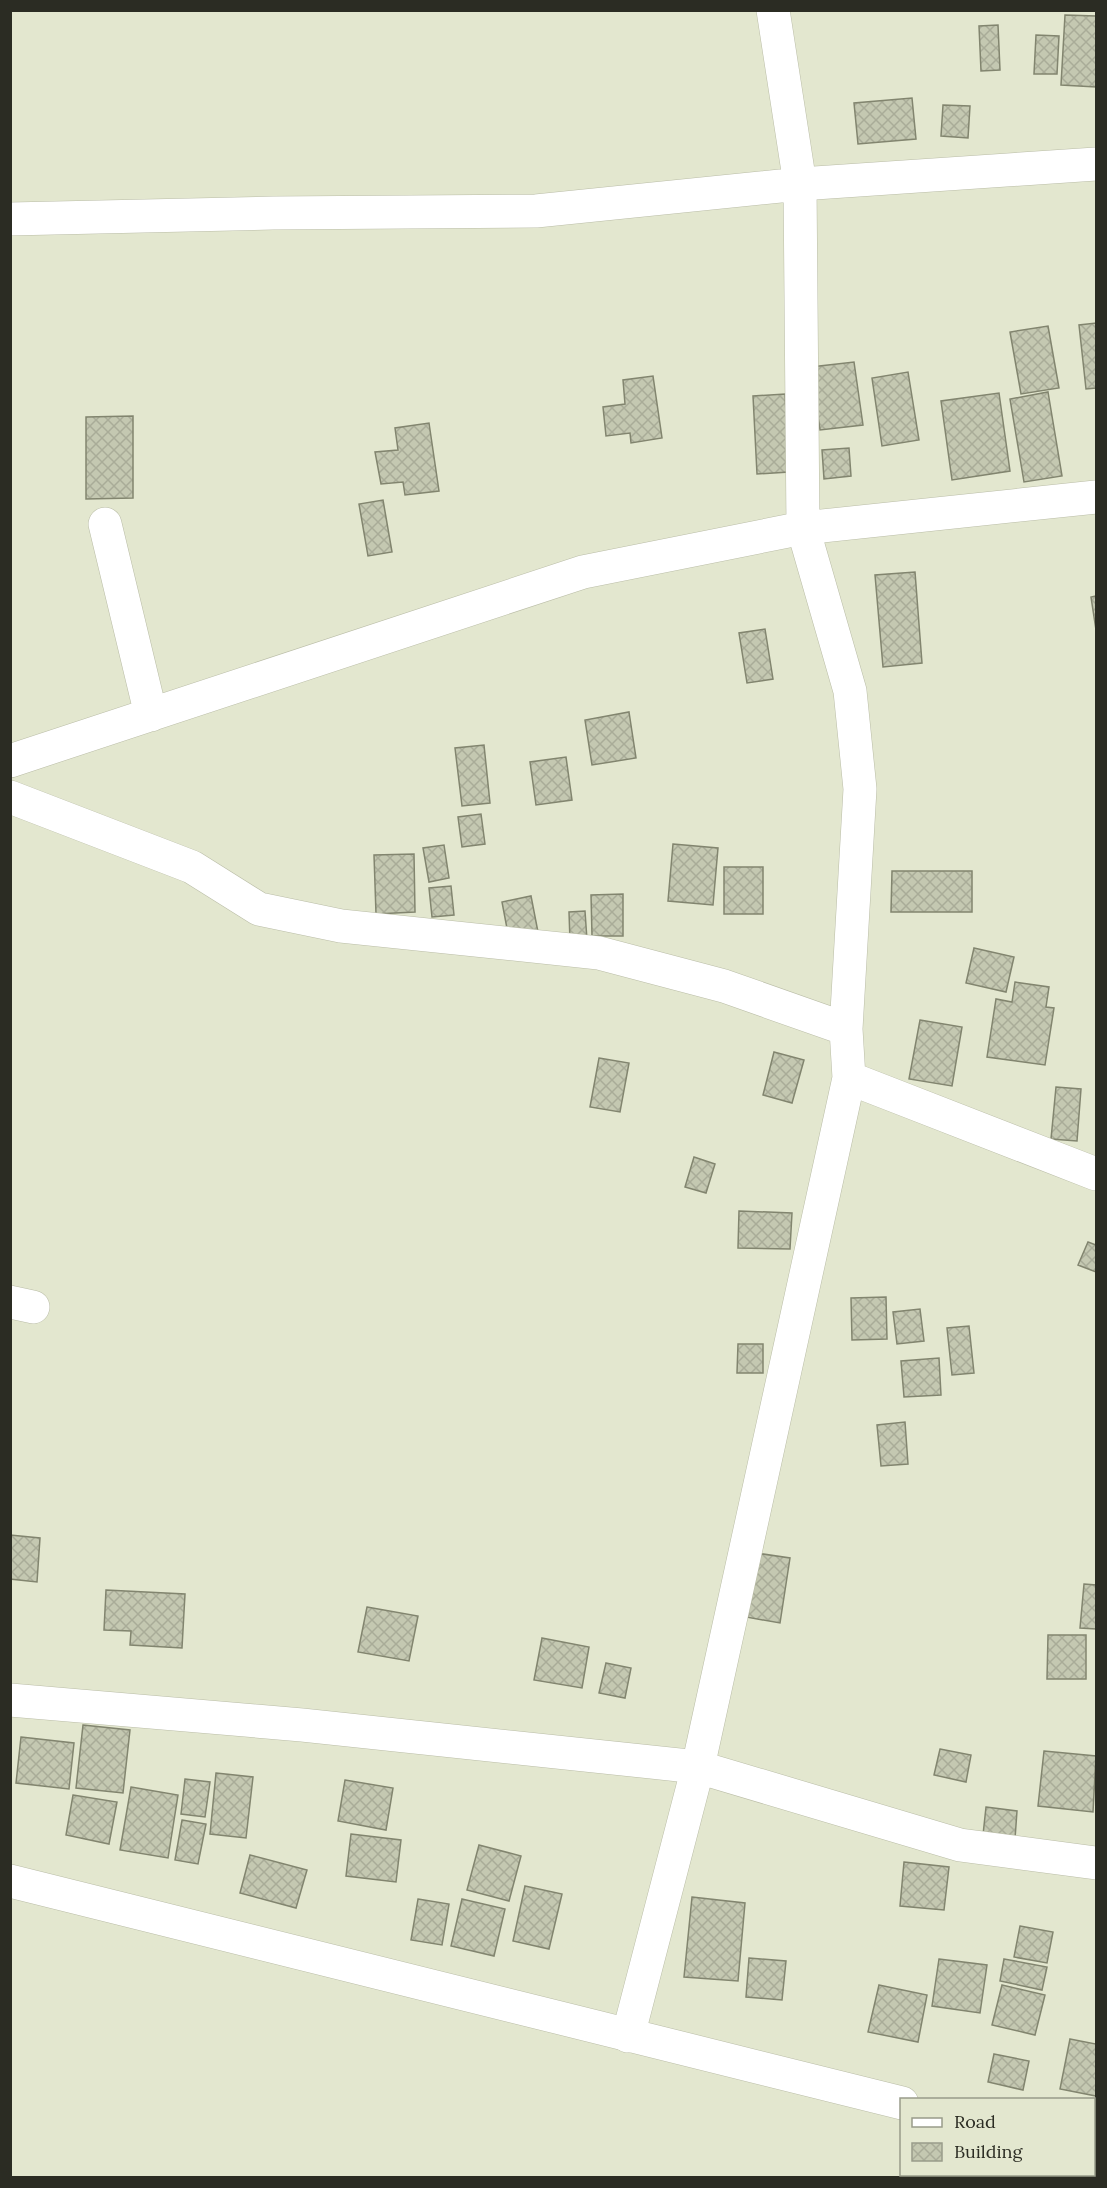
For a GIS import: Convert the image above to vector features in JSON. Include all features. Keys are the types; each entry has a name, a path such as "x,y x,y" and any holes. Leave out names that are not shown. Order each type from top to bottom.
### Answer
{"street":[{"path":"628,2036 698,1767 849,1078 846,1029 860,789 850,691 803,528 800,184 773,10"},
{"path":"10,219 261,213 536,211 800,184 1096,164"},
{"path":"10,761 583,572 803,528 1096,497"},
{"path":"105,524 151,715"},
{"path":"10,797 192,867 259,909 341,926 599,953 724,986 846,1029"},
{"path":"849,1078 1096,1174"},
{"path":"10,1700 302,1725 698,1767 960,1845 1096,1863"},
{"path":"10,1881 900,2103"}],"building":[{"path":"1065,15 1096,16 1096,87 1061,85"},
{"path":"998,25 1000,70 981,71 979,26"},
{"path":"1036,35 1059,36 1057,74 1034,74"},
{"path":"912,98 916,139 858,144 854,103"},
{"path":"943,105 970,106 968,138 941,136"},
{"path":"1096,323 1096,388 1086,389 1079,325"},
{"path":"1048,326 1059,388 1021,394 1010,332"},
{"path":"854,362 863,425 820,430 811,367"},
{"path":"908,372 919,440 882,446 872,378"},
{"path":"653,376 662,438 631,443 630,433 606,436 603,407 625,404 623,380"},
{"path":"1048,392 1062,476 1024,482 1010,399"},
{"path":"999,393 1010,471 952,480 941,401"},
{"path":"785,394 789,472 757,474 753,396"},
{"path":"133,416 133,498 86,499 86,417"},
{"path":"429,423 439,491 405,495 403,482 381,484 375,452 398,450 395,428"},
{"path":"849,448 851,476 824,479 822,450"},
{"path":"383,500 392,552 368,556 359,504"},
{"path":"915,572 922,663 883,667 875,575"},
{"path":"1096,596 1096,630 1091,597"},
{"path":"765,629 773,679 747,683 739,633"},
{"path":"629,712 636,758 592,765 585,720"},
{"path":"484,745 490,803 462,806 455,748"},
{"path":"566,757 572,800 536,805 530,762"},
{"path":"481,814 485,844 462,847 458,817"},
{"path":"673,844 718,848 713,905 668,901"},
{"path":"444,845 449,878 429,882 423,848"},
{"path":"414,854 415,912 376,914 374,855"},
{"path":"724,867 763,867 763,914 724,914"},
{"path":"892,871 972,871 972,912 891,912"},
{"path":"451,886 454,915 432,917 429,888"},
{"path":"623,894 623,936 592,936 591,895"},
{"path":"531,896 538,932 509,939 502,902"},
{"path":"585,911 587,940 570,941 569,912"},
{"path":"974,948 1014,957 1006,992 966,983"},
{"path":"1015,982 1049,987 1046,1007 1054,1008 1045,1065 987,1057 996,999 1012,1002"},
{"path":"920,1020 962,1027 952,1086 909,1079"},
{"path":"774,1052 804,1060 792,1103 763,1095"},
{"path":"599,1058 629,1063 620,1112 590,1107"},
{"path":"1056,1087 1081,1089 1077,1141 1051,1139"},
{"path":"694,1157 715,1164 706,1193 685,1187"},
{"path":"739,1211 792,1213 790,1249 738,1248"},
{"path":"1088,1242 1096,1245 1096,1272 1078,1265"},
{"path":"886,1297 887,1339 852,1340 851,1298"},
{"path":"920,1309 924,1341 897,1344 893,1312"},
{"path":"969,1326 974,1373 952,1375 947,1328"},
{"path":"738,1344 763,1344 763,1373 737,1373"},
{"path":"939,1358 941,1395 904,1397 901,1361"},
{"path":"905,1422 908,1464 881,1466 877,1425"},
{"path":"10,1535 40,1538 37,1582 10,1579"},
{"path":"756,1553 790,1558 780,1623 746,1617"},
{"path":"1084,1584 1096,1585 1096,1629 1080,1628"},
{"path":"106,1590 185,1594 182,1648 130,1645 131,1631 104,1630"},
{"path":"367,1607 418,1616 409,1661 358,1652"},
{"path":"1048,1635 1086,1635 1086,1679 1047,1679"},
{"path":"542,1638 589,1647 582,1688 534,1680"},
{"path":"606,1663 631,1668 625,1698 599,1693"},
{"path":"83,1725 130,1730 123,1793 76,1788"},
{"path":"21,1737 74,1743 69,1789 16,1783"},
{"path":"940,1749 971,1755 966,1782 934,1775"},
{"path":"1044,1751 1096,1756 1093,1812 1038,1806"},
{"path":"216,1773 253,1777 246,1838 210,1834"},
{"path":"185,1779 210,1782 205,1817 181,1814"},
{"path":"345,1780 393,1788 386,1830 338,1821"},
{"path":"131,1787 178,1795 168,1858 120,1850"},
{"path":"73,1795 117,1802 109,1844 66,1835"},
{"path":"986,1807 1017,1811 1015,1839 983,1835"},
{"path":"182,1820 206,1824 198,1864 175,1860"},
{"path":"351,1834 401,1840 396,1882 346,1876"},
{"path":"479,1845 521,1856 509,1901 467,1890"},
{"path":"250,1855 307,1870 296,1908 240,1893"},
{"path":"904,1862 949,1867 944,1910 900,1906"},
{"path":"525,1886 562,1894 549,1949 513,1941"},
{"path":"692,1897 745,1903 738,1981 684,1977"},
{"path":"418,1899 449,1904 442,1945 411,1940"},
{"path":"462,1899 505,1909 494,1956 451,1946"},
{"path":"1020,1926 1053,1932 1047,1963 1014,1957"},
{"path":"749,1958 786,1961 782,2000 746,1997"},
{"path":"939,1959 987,1965 980,2013 932,2006"},
{"path":"1004,1959 1047,1967 1042,1990 1000,1981"},
{"path":"879,1985 927,1995 918,2042 868,2032"},
{"path":"1002,1985 1045,1995 1035,2035 992,2025"},
{"path":"1070,2039 1096,2044 1096,2096 1060,2089"},
{"path":"994,2054 1029,2061 1023,2090 988,2082"}]}
